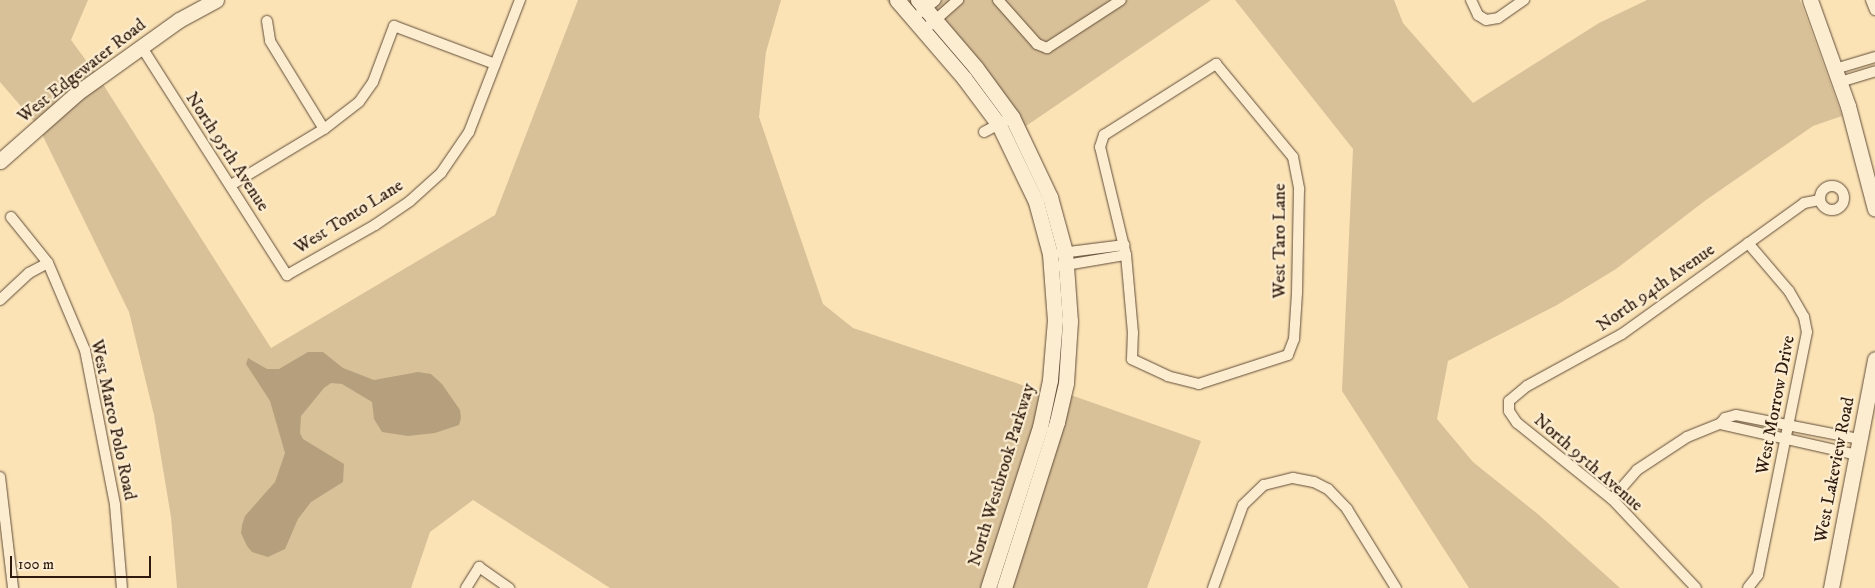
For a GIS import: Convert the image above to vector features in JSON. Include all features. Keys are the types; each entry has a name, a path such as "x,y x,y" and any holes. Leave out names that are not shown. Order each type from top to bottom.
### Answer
{"street":[{"name":"West Edgewater Road","path":"0,161 77,94 141,46 216,0"},
{"name":"West Tonto Lane","path":"287,274 375,225 410,200 440,173 469,132 520,0"},
{"name":"North Westbrook Parkway","path":"897,0 1005,121"},
{"path":"919,25 929,7 958,0"},
{"path":"998,0 1037,44 1047,48 1121,0"},
{"path":"1471,0 1478,16 1486,20 1498,18 1524,0"},
{"path":"1810,0 1837,76 1875,209"},
{"path":"1871,0 1875,10"},
{"path":"919,25 929,7"},
{"name":"North Westbrook Parkway","path":"929,7 1005,121 1050,197 1058,259 1070,320 1066,383 994,587"},
{"path":"267,21 270,41 324,129"},
{"path":"231,185 324,129 359,102 373,82 394,26 495,64"},
{"name":"North 95th Avenue","path":"141,46 287,274"},
{"path":"1837,76 1875,57"},
{"name":"West Taro Lane","path":"1216,64 1293,157 1299,189 1297,293 1294,339 1288,355 1199,384 1168,376 1132,359 1133,333 1125,250 1100,147 1104,135 1216,64"},
{"path":"1837,76 1875,71"},
{"path":"984,132 1005,121"},
{"name":"North 94th Avenue","path":"1509,401 1527,386 1622,334 1804,203 1819,200"},
{"name":"West Marco Polo Road","path":"11,217 48,263 85,350 115,505 122,588"},
{"name":"West Morrow Drive","path":"1748,243 1789,291 1804,317 1807,332 1758,575 1748,588"},
{"path":"1058,259 1125,250"},
{"name":"North Westbrook Parkway","path":"1033,473 1050,380 1058,259"},
{"path":"0,300 29,273 48,263"},
{"name":"West Lakeview Road","path":"1831,588 1875,359"},
{"path":"1050,380 1066,383"},
{"name":"North 95th Avenue","path":"1509,401 1509,411 1517,423 1612,499 1696,588"},
{"path":"1612,499 1637,470 1687,437 1720,424 1725,418 1736,415 1789,424 1860,440"},
{"path":"1720,424 1858,455"},
{"path":"0,477 13,588"},
{"path":"1213,588 1244,505 1264,485 1293,478 1314,482 1328,489 1347,509 1396,588"},
{"path":"466,588 471,575 479,567 487,570 509,588"}],"shaded area":[{"path":"0,0 88,0 71,40 99,78 271,348 495,215 578,0 781,0 766,52 759,117 823,304 853,328 1040,391 1049,353 1047,306 1043,259 1032,213 1001,140 966,90 886,0 1211,0 1026,126 1064,220 1068,394 1201,441 1147,588 610,588 473,500 430,532 411,588 177,588 171,517 154,415 129,312 38,126 0,82"},
{"path":"1235,0 1394,0 1403,23 1473,103 1599,23 1647,0 1800,0 1842,116 1813,126 1706,200 1616,269 1557,305 1448,361 1437,419 1473,462 1539,515 1620,588 1469,588 1342,391 1353,149"},
{"path":"308,352 323,352 343,368 374,380 418,372 431,374 442,384 460,410 461,418 459,425 435,433 408,436 382,432 374,419 372,402 342,384 331,383 324,388 301,416 300,433 303,439 344,464 343,482 311,502 298,519 285,549 268,557 252,552 247,546 241,533 242,525 245,516 275,482 285,453 270,401 246,364 248,358 267,369 279,369"}]}
